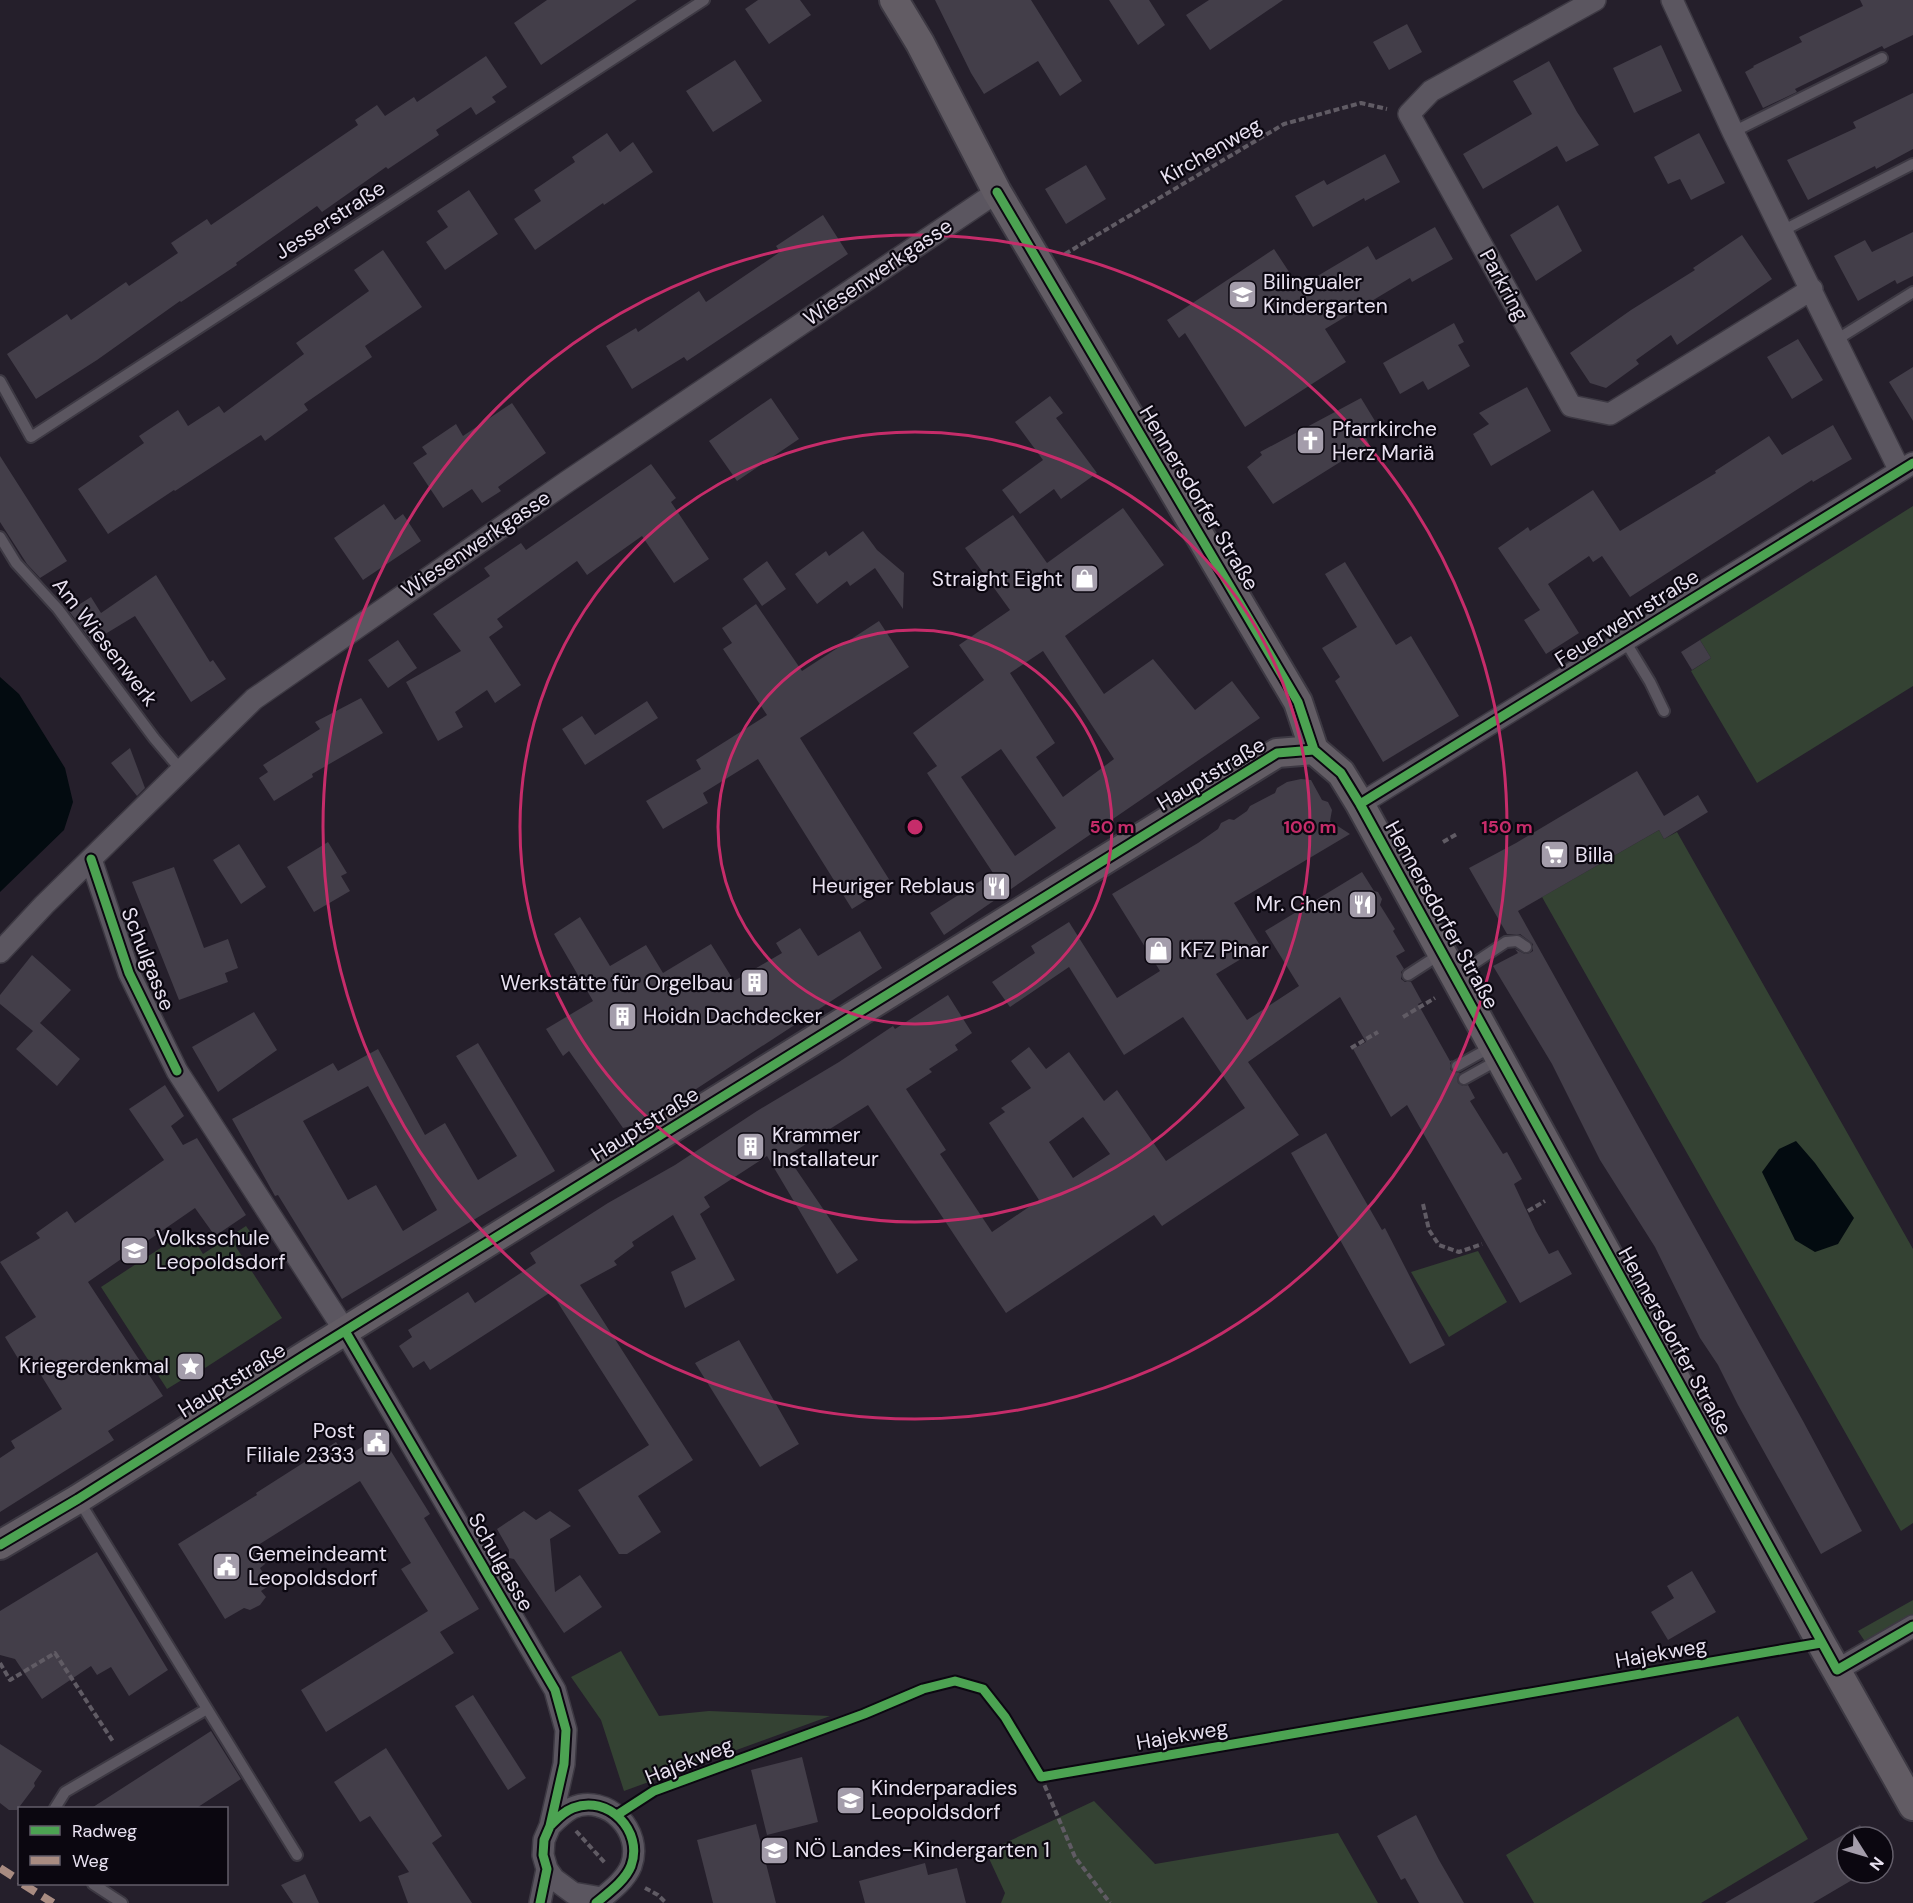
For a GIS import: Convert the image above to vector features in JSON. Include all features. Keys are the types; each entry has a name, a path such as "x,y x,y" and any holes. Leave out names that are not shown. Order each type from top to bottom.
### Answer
{"street":[{"name":"Hennersdorfer Straße","path":"894,0 920,44 997,192 1298,702 1314,750 1341,773 1360,804 1821,1644 1913,1806"},
{"path":"1409,114 1431,91 1595,0"},
{"path":"1672,0 1733,132 1836,340 1906,467"},
{"name":"Parkring","path":"1409,114 1571,406 1610,414 1812,289"},
{"name":"Wiesenwerkgasse","path":"0,952 254,699 568,481 997,192"},
{"name":"Feuerwehrstraße","path":"1360,804 1906,467"},
{"name":"Hauptstraße","path":"0,1545 78,1499 1277,753 1314,750"},
{"name":"Schulgasse","path":"91,859 129,973 177,1071 345,1331 555,1690 566,1730 564,1764 550,1826 544,1840 543,1855 548,1869 540,1903"},
{"path":"1837,1670 1913,1626"},
{"path":"548,1869 554,1879 573,1893 599,1900 624,1877 631,1865 634,1852 627,1826 617,1815 604,1808 589,1805 574,1807 550,1826"}],"lane":[{"name":"Jesserstraße","path":"0,381 31,437 704,0"},
{"path":"1733,132 1882,58"},
{"path":"1782,231 1913,165"},
{"path":"1836,340 1913,292"},
{"name":"Am Wiesenwerk","path":"0,537 16,563 58,609 154,738 181,770"},
{"path":"1624,641 1650,682 1664,711"},
{"path":"1408,975 1448,964 1506,942 1517,941 1526,948"},
{"path":"1457,1066 1497,1053"},
{"path":"1464,1079 1497,1053"},
{"path":"78,1499 297,1856"},
{"path":"56,1807 65,1792 207,1710"},
{"path":"95,1885 122,1903"}],"path":[{"path":"1443,842 1457,834"},
{"path":"1403,1017 1435,998"},
{"path":"1351,1048 1378,1032"},
{"path":"1528,1211 1545,1201"},
{"path":"1423,1204 1430,1230 1438,1245 1460,1252 1482,1244"},
{"path":"0,1663 10,1680 55,1653 124,1758"},
{"path":"1041,1777 1076,1857 1110,1903"},
{"path":"550,1826 571,1826 608,1866 624,1877"}],"green space":[{"path":"1913,506 1913,686 1757,783 1691,671 1711,658 1700,640"},
{"path":"1659,830 1664,839 1677,832 1913,1249 1913,1523 1901,1531 1542,897"},
{"path":"246,1226 253,1236 236,1247 282,1318 205,1368 195,1353 177,1365 185,1378 167,1389 101,1287 188,1230 203,1254"},
{"path":"1478,1251 1507,1302 1449,1337 1411,1272"},
{"path":"1913,1600 1913,1616 1866,1643 1858,1631"},
{"path":"621,1651 659,1716 709,1711 830,1716 624,1791 601,1720 571,1677"},
{"path":"1738,1716 1808,1839 1701,1903 1534,1903 1506,1855"},
{"path":"1094,1801 1155,1864 1338,1833 1378,1903 1001,1903 1005,1893 986,1852"}],"shaded area":[{"path":"0,677 19,694 65,768 73,802 64,830 0,892"},
{"path":"1796,1141 1815,1163 1854,1218 1838,1244 1815,1252 1795,1240 1762,1172 1779,1149"}],"building":[{"path":"547,0 637,0 541,65 514,23"},
{"path":"758,0 800,0 811,15 769,44 745,9"},
{"path":"935,0 1031,0 1082,81 1060,96 1038,61 984,94 971,73"},
{"path":"1109,0 1149,0 1165,25 1138,45"},
{"path":"1209,0 1283,0 1210,50 1186,15"},
{"path":"1860,0 1913,0 1913,35 1884,49 1882,46 1795,89 1797,92 1763,108 1745,72 1802,42 1799,37 1863,6"},
{"path":"1407,24 1422,52 1389,70 1373,42"},
{"path":"1661,45 1682,91 1634,113 1613,68"},
{"path":"486,56 507,87 492,97 496,102 476,115 471,107 436,130 439,135 388,169 386,167 322,212 317,206 236,263 237,265 36,399 7,354 67,314 71,320 126,282 129,286 178,253 171,243 207,219 211,225 358,125 355,120 377,105 385,116 414,97 417,102"},
{"path":"735,60 762,101 713,132 686,91"},
{"path":"1549,61 1577,112 1599,145 1566,162 1557,146 1483,189 1463,154 1532,114 1513,81"},
{"path":"1913,93 1913,149 1876,169 1875,166 1808,200 1787,160 1856,128 1853,122"},
{"path":"607,133 620,152 633,142 653,172 535,250 514,219 541,201 534,190 575,162 572,157"},
{"path":"1699,133 1725,183 1691,200 1680,179 1668,184 1654,157"},
{"path":"1385,154 1400,182 1365,201 1364,198 1313,227 1295,196 1324,180 1327,185"},
{"path":"1086,165 1106,199 1066,224 1045,189"},
{"path":"469,190 498,234 445,270 426,242 448,227 437,211"},
{"path":"1558,205 1582,251 1536,281 1510,235"},
{"path":"823,215 848,254 687,361 684,357 632,389 606,346 636,328 638,332 699,291 706,302 780,252 776,246"},
{"path":"1435,227 1453,259 1412,282 1410,278 1325,329 1346,362 1245,427 1185,333 1179,338 1167,320 1274,249 1299,287 1368,246 1376,260"},
{"path":"1913,232 1913,276 1897,284 1895,280 1858,301 1834,256 1865,240 1872,252"},
{"path":"1742,235 1772,279 1677,345 1671,335 1636,360 1639,364 1606,388 1590,383 1570,353 1631,310 1695,270 1693,268"},
{"path":"383,250 422,307 365,346 372,357 304,404 308,410 265,441 261,435 108,534 78,489 144,443 139,436 178,410 188,426 219,406 224,413 304,354 296,343 369,291 354,270"},
{"path":"1454,323 1464,342 1458,345 1470,366 1428,390 1423,381 1400,394 1383,363"},
{"path":"1798,339 1823,380 1792,399 1767,357"},
{"path":"1913,367 1913,421 1889,382"},
{"path":"1527,387 1551,431 1491,466 1473,434 1489,424 1479,413"},
{"path":"1050,396 1063,413 1056,418 1097,473 1061,499 1054,489 1020,514 1002,490 1043,460 1015,422"},
{"path":"771,398 799,439 737,481 709,441"},
{"name":"Pfarrkirche Herz Mariä","path":"1361,398 1375,421 1362,430 1369,444 1273,504 1247,467 1262,455 1260,452"},
{"path":"512,403 546,453 498,487 501,491 482,503 472,489 443,508 413,463 427,454 422,447 456,424 463,436"},
{"path":"1833,425 1852,459 1813,482 1812,480 1630,597 1602,556 1593,562 1589,556 1548,584 1579,633 1546,654 1524,620 1540,610 1498,548 1528,527 1530,531 1593,490 1620,531 1716,473 1715,471 1769,436 1782,455"},
{"path":"0,456 67,561 40,578 27,564 0,522"},
{"path":"651,464 676,498 671,502 709,559 674,583 642,536 587,575 577,561 497,619 503,627 489,637 521,685 495,703 487,690 455,712 463,727 438,741 406,682 461,651 433,614 490,576 484,568 521,543 526,550"},
{"path":"384,504 395,520 403,514 421,541 363,580 334,538"},
{"path":"1123,508 1164,565 1065,636 1104,694 1153,659 1195,710 1232,681 1260,718 944,935 930,913 993,873 927,773 937,766 913,733 984,680 959,645 1010,610 965,548 1013,515 1047,563","holes":["1043,651 1114,759 1063,797 1036,757 1055,743 1010,673","1001,749 1056,828 1015,856 961,777"]},
{"path":"863,531 877,550 904,573 903,609 875,568 850,586 847,581 817,604 795,574 826,551 829,556"},
{"path":"767,561 786,589 762,606 743,579"},
{"path":"1345,562 1396,645 1411,636 1459,716 1383,762 1335,681 1340,677 1322,648 1357,627 1325,574"},
{"path":"156,575 210,662 213,660 226,679 191,702 135,616 92,642 69,611 91,597 101,613"},
{"path":"756,604 802,671 879,621 909,667 800,738 892,884 852,909 758,759 703,793 708,803 663,829 646,801 701,769 696,760 767,715 723,649 732,643 722,628"},
{"path":"398,640 417,668 388,688 368,660"},
{"path":"1700,640 1711,658 1692,670 1681,652"},
{"path":"361,698 383,733 312,774 313,777 274,801 259,778 268,772 263,765 320,729 315,722"},
{"path":"647,701 658,718 585,765 562,729 582,716 595,735"},
{"path":"130,748 145,788 137,796 111,763"},
{"path":"1637,771 1664,816 1698,795 1708,812 1664,839 1659,830 1518,911 1862,1531 1821,1554 1718,1365 1700,1338 1655,1247 1600,1160 1552,1064 1493,966 1518,953 1515,949 1525,954 1530,953 1533,951 1533,944 1520,934 1507,934 1469,868 1516,843"},
{"path":"1301,779 1311,780 1322,800 1328,802 1332,810 1330,821 1350,834 1234,903 1261,947 1216,974 1247,1020 1299,986 1265,931 1362,872 1382,899 1380,905 1405,951 1396,956 1404,969 1401,972 1401,979 1411,982 1422,1002 1418,1004 1450,1061 1453,1060 1450,1063 1450,1069 1454,1073 1460,1073 1457,1078 1458,1083 1463,1086 1468,1085 1475,1098 1470,1101 1503,1154 1507,1152 1522,1179 1514,1184 1549,1254 1558,1250 1572,1274 1520,1303 1407,1105 1391,1117 1353,1049 1366,1042 1340,997 1248,1062 1299,1135 1162,1226 1154,1215 1006,1313 868,1105 787,1156 858,1260 837,1274 767,1156 704,1197 710,1207 700,1214 735,1280 685,1308 671,1272 696,1259 673,1215 632,1242 634,1246 614,1261 617,1265 580,1285 693,1460 638,1496 661,1532 627,1554 619,1554 578,1490 649,1445 551,1292 430,1370 424,1361 413,1368 399,1346 412,1337 408,1330 468,1292 475,1303 536,1263 530,1253 608,1203 675,1165 893,1026 895,1029 948,995 972,1033 955,1045 958,1050 929,1069 932,1072 906,1089 946,1150 940,1154 992,1232 1039,1200 989,1123 1005,1112 1001,1108 1031,1088 1011,1061 1029,1047 1046,1069 1069,1052 1104,1101 1117,1090 1166,1161 1245,1108 1183,1017 1124,1055 1069,967 1010,1007 992,982 1035,953 1031,946 1069,922 1117,998 1160,971 1112,894 1198,843 1218,829 1221,823 1229,819 1234,820 1250,806 1275,793 1277,788 1287,782","holes":["1083,1117 1110,1154 1073,1178 1049,1142"]},
{"path":"328,842 347,873 341,876 350,891 314,912 287,867"},
{"path":"239,844 266,887 241,904 213,860"},
{"path":"174,867 204,948 228,939 238,968 225,973 228,982 179,1000 132,882"},
{"path":"580,917 610,966 646,945 663,973 711,944 734,981 782,953 776,943 800,928 818,956 860,931 882,968 644,1123 623,1128 569,1051 563,1056 546,1029 593,1001 554,934"},
{"path":"32,955 71,990 40,1023 80,1059 57,1086 16,1049 33,1031 0,1004 0,995"},
{"path":"254,1012 277,1050 218,1092 192,1047"},
{"path":"478,1043 555,1171 342,1299 278,1195 275,1196 232,1119 333,1063 338,1071 378,1049 425,1135 445,1123 478,1180 517,1156 456,1056","holes":["368,1086 437,1210 403,1231 376,1185 348,1200 303,1121"]},
{"path":"165,1085 184,1116 171,1126 183,1145 197,1138 246,1215 215,1236 195,1208 88,1282 163,1396 108,1431 114,1440 0,1512 0,1458 15,1448 11,1441 62,1409 31,1359 22,1365 5,1337 36,1317 0,1262 40,1238 36,1233 67,1211 75,1223 164,1160 129,1109"},
{"path":"1326,1133 1382,1230 1385,1228 1445,1345 1410,1364 1291,1153"},
{"path":"739,1340 799,1444 760,1467 695,1363"},
{"path":"381,1435 430,1514 424,1518 479,1609 440,1632 454,1653 326,1732 301,1690 428,1611 401,1569 411,1563 360,1481 255,1547 265,1564 260,1568 270,1585 261,1591 266,1597 260,1605 250,1610 244,1608 225,1619 178,1544 336,1442 346,1457"},
{"path":"524,1511 536,1520 550,1511 571,1526 550,1539 555,1592 580,1575 602,1607 564,1633 514,1559 509,1558 509,1550 497,1529"},
{"path":"97,1552 168,1670 129,1696 111,1667 97,1675 91,1666 42,1699 15,1659 0,1655 0,1611"},
{"path":"1692,1571 1716,1612 1668,1640 1651,1612 1674,1598 1667,1586"},
{"path":"473,1695 526,1778 508,1790 455,1706"},
{"path":"211,1731 241,1779 198,1807 93,1807"},
{"path":"0,1744 42,1771 34,1783 35,1786 17,1810 9,1810 0,1803"},
{"path":"386,1748 442,1836 432,1843 472,1903 408,1903 398,1876 409,1872 370,1816 360,1822 334,1782"},
{"path":"802,1757 818,1822 767,1835 751,1770"},
{"path":"1416,1815 1464,1903 1419,1903 1405,1878 1401,1880 1377,1836"},
{"path":"756,1824 776,1903 713,1903 697,1840"},
{"path":"1835,1839 1835,1885 1844,1885 1813,1903 1725,1903"},
{"path":"925,1863 928,1875 957,1868 966,1903 865,1903 859,1881"},
{"path":"305,1874 319,1903 293,1903 281,1885"}],"marked path":[{"path":"0,1868 18,1880"},
{"path":"25,1885 53,1903"}],"cycle path":[{"path":"997,192 1298,702 1314,750 1341,773 1360,804 1837,1670 1913,1626"},
{"path":"1360,804 1913,463"},
{"path":"0,1545 78,1499 306,1355 1277,753 1314,750"},
{"path":"91,859 129,973 177,1071"},
{"path":"345,1331 555,1690 566,1730 564,1764 550,1826 544,1840 543,1855 547,1869 540,1903"},
{"name":"Hajekweg","path":"617,1815 654,1791 864,1714 923,1689 955,1681 983,1689 1005,1717 1041,1777 1821,1643"},
{"path":"551,1825 566,1811 586,1805 599,1806 610,1811 628,1829 634,1853 631,1866 620,1882 596,1903"}],"place":[{"name":"Bilingualer Kindergarten","path":"1242,294"},
{"name":"Pfarrkirche Herz Mariä","path":"1311,441"},
{"name":"Straight Eight","path":"1084,579"},
{"name":"Billa","path":"1554,855"},
{"name":"Heuriger Reblaus","path":"996,886"},
{"name":"Mr. Chen","path":"1362,904"},
{"name":"KFZ Pinar","path":"1159,950"},
{"name":"Werkstätte für Orgelbau","path":"754,983"},
{"name":"Hoidn Dachdecker","path":"622,1016"},
{"name":"Krammer Installateur","path":"751,1147"},
{"name":"Volksschule Leopoldsdorf","path":"135,1250"},
{"name":"Kriegerdenkmal","path":"190,1366"},
{"name":"Post Filiale 2333","path":"376,1443"},
{"name":"Gemeindeamt Leopoldsdorf","path":"227,1566"},
{"name":"Kinderparadies Leopoldsdorf","path":"850,1800"},
{"name":"NÖ Landes-Kindergarten 1","path":"774,1850"}]}
